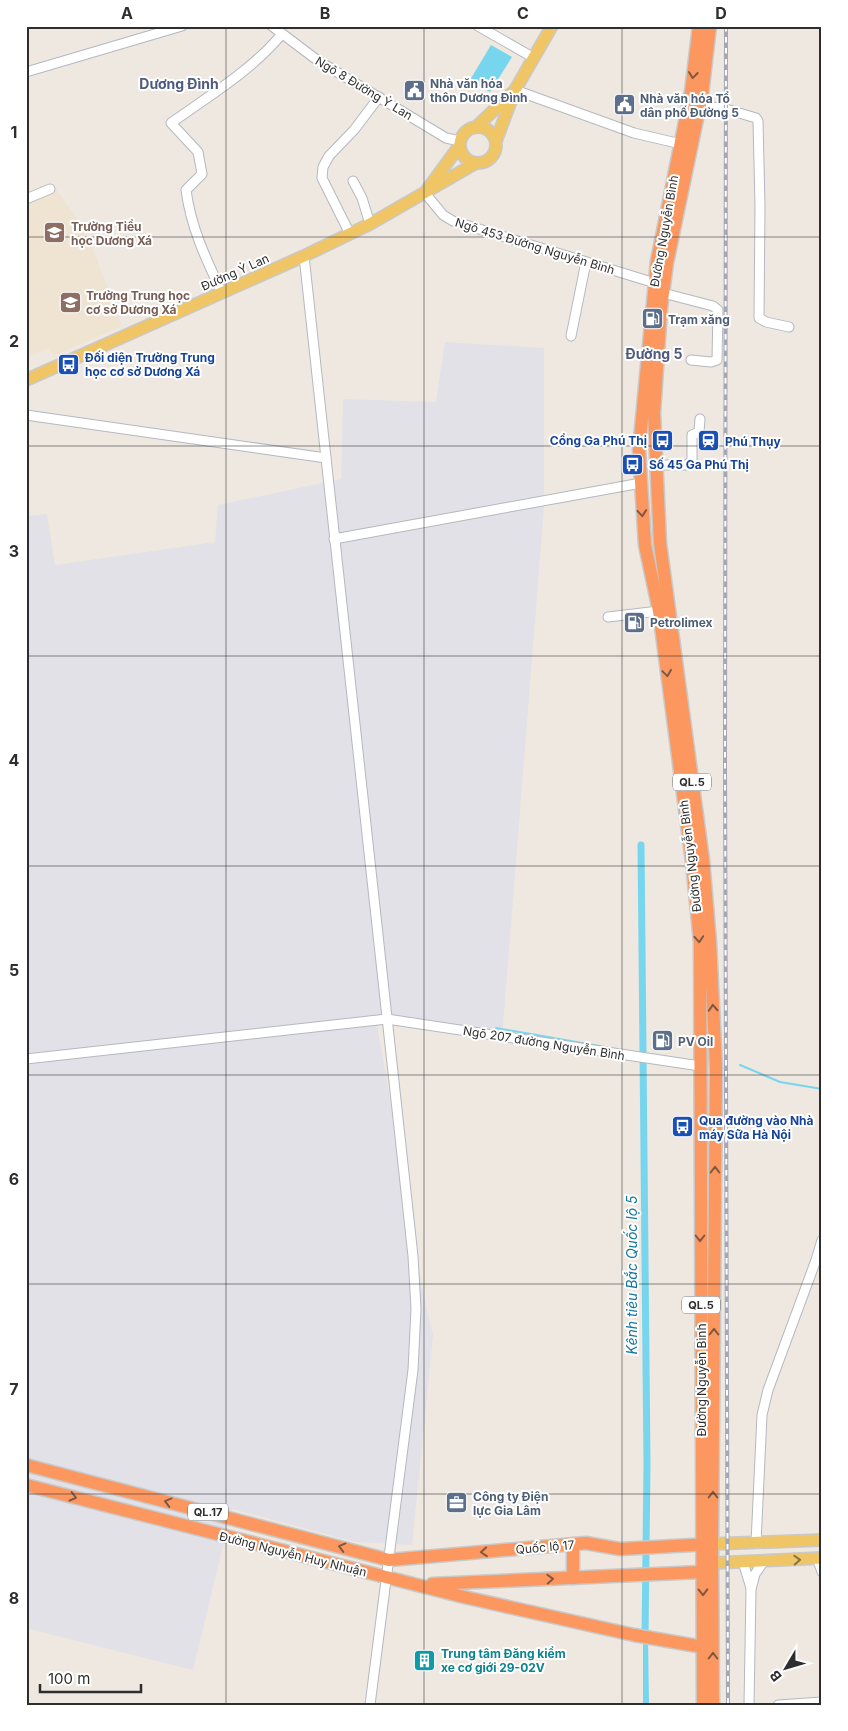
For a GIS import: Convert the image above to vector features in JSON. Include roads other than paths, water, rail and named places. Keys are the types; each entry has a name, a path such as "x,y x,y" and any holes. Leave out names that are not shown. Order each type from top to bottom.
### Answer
{"highway":[{"name":"Đường Nguyễn Bình","path":"699,26 691,92 657,261 639,450 645,545 659,611 692,862 700,942 707,1544"},
{"name":"Đường Nguyễn Bình","path":"707,1544 716,1068 710,942 703,860 660,543 654,413 667,263 700,105 710,26"},
{"path":"700,1066 716,1068"},
{"name":"Đường Nguyễn Huy Nhuận","path":"26,1465 389,1560"},
{"path":"93,1502 98,1484"},
{"name":"Đường Nguyễn Huy Nhuận","path":"26,1485 414,1584"},
{"name":"Quốc lộ 17","path":"389,1560 586,1543 620,1549 707,1544"},
{"path":"573,1544 573,1578"},
{"name":"QL.5","path":"707,1544 713,1562 713,1705"},
{"name":"QL.5","path":"703,1705 702,1572 707,1544"},
{"path":"702,1572 713,1562"},
{"name":"QL.17","path":"414,1584 702,1572"},
{"name":"QL.17","path":"414,1584 634,1635 703,1647"}],"main road":[{"path":"534,58 536,44 546,26"},
{"path":"515,90 476,127 468,130 460,143 464,157 476,163 492,158 496,150 496,141 515,90 552,26"},
{"path":"534,58 560,26"},
{"path":"476,127 488,130 496,141"},
{"name":"Đường Ỷ Lan","path":"425,193 460,143"},
{"name":"Đường Ỷ Lan","path":"26,380 350,234 476,163"},
{"path":"707,1544 822,1540"},
{"path":"713,1562 819,1558"}],"street":[{"path":"26,72 182,26"},
{"name":"Ngõ 8 Đường Ỷ Lan","path":"272,26 281,35 317,60 446,138 460,143"},
{"path":"478,26 534,58"},
{"path":"222,293 200,247 189,210 186,190 202,174 198,152 172,122 270,49 281,35"},
{"path":"515,90 634,133 681,144"},
{"path":"350,234 322,178 323,167 329,156 354,130 379,97"},
{"path":"700,105 726,109 756,118 758,121 759,318 766,322 789,326"},
{"path":"353,181 362,198 370,224"},
{"path":"26,199 50,189"},
{"name":"Ngõ 453 Đường Nguyễn Bình","path":"425,193 443,215 454,221 655,283"},
{"path":"304,256 413,1256 416,1309 413,1370 370,1705"},
{"path":"571,336 586,262"},
{"path":"663,293 713,306 718,310 717,360 711,362 692,360"},
{"path":"26,415 326,458"},
{"path":"655,465 686,465 692,462 692,435 699,432 700,419"},
{"path":"334,539 641,483"},
{"path":"608,616 659,611"},
{"name":"Ngõ 207 đường Nguyễn Bình","path":"26,1059 387,1019 700,1066"},
{"path":"756,1543 762,1416 768,1390 822,1240"},
{"path":"819,1558 822,1572"},
{"path":"749,1705 751,1588 755,1574 764,1561"},
{"path":"743,1562 751,1588"},
{"path":"778,1705 822,1702"}],"water":[{"path":"491,45 512,57 490,92 470,80"},
{"path":"643,1630 648,1637 649,1705 643,1705"}],"waterway":[{"name":"Kênh tiêu Bắc Quốc lộ 5","path":"641,845 647,1464 645,1639"},
{"path":"496,1028 605,1047"},
{"path":"740,1065 780,1082 822,1089"}],"railway":[{"path":"726,26 725,762 728,1705"}],"place":[{"name":"Nhà văn hóa thôn Dương Đình","path":"414,90"},
{"name":"Nhà văn hóa Tổ dân phố Đường 5","path":"624,105"},
{"name":"Trường Tiểu học Dương Xá","path":"55,233"},
{"name":"Trường Trung học cơ sở Dương Xá","path":"70,302"},
{"name":"Trạm xăng","path":"652,319"},
{"name":"Đối diện Trường Trung học cơ sở Dương Xá","path":"69,364"},
{"name":"Cổng Ga Phú Thị","path":"663,440"},
{"name":"Phú Thụy","path":"709,441"},
{"name":"Số 45 Ga Phú Thị","path":"633,464"},
{"name":"Petrolimex","path":"634,622"},
{"name":"PV Oil","path":"662,1041"},
{"name":"Qua đường vào Nhà máy Sữa Hà Nội","path":"683,1127"},
{"name":"Công ty Điện lực Gia Lâm","path":"457,1503"},
{"name":"Trung tâm Đăng kiểm xe cơ giới 29-02V","path":"425,1660"}],"district":[{"name":"Dương Đình","path":"179,83"},
{"name":"Đường 5","path":"654,353"}]}
